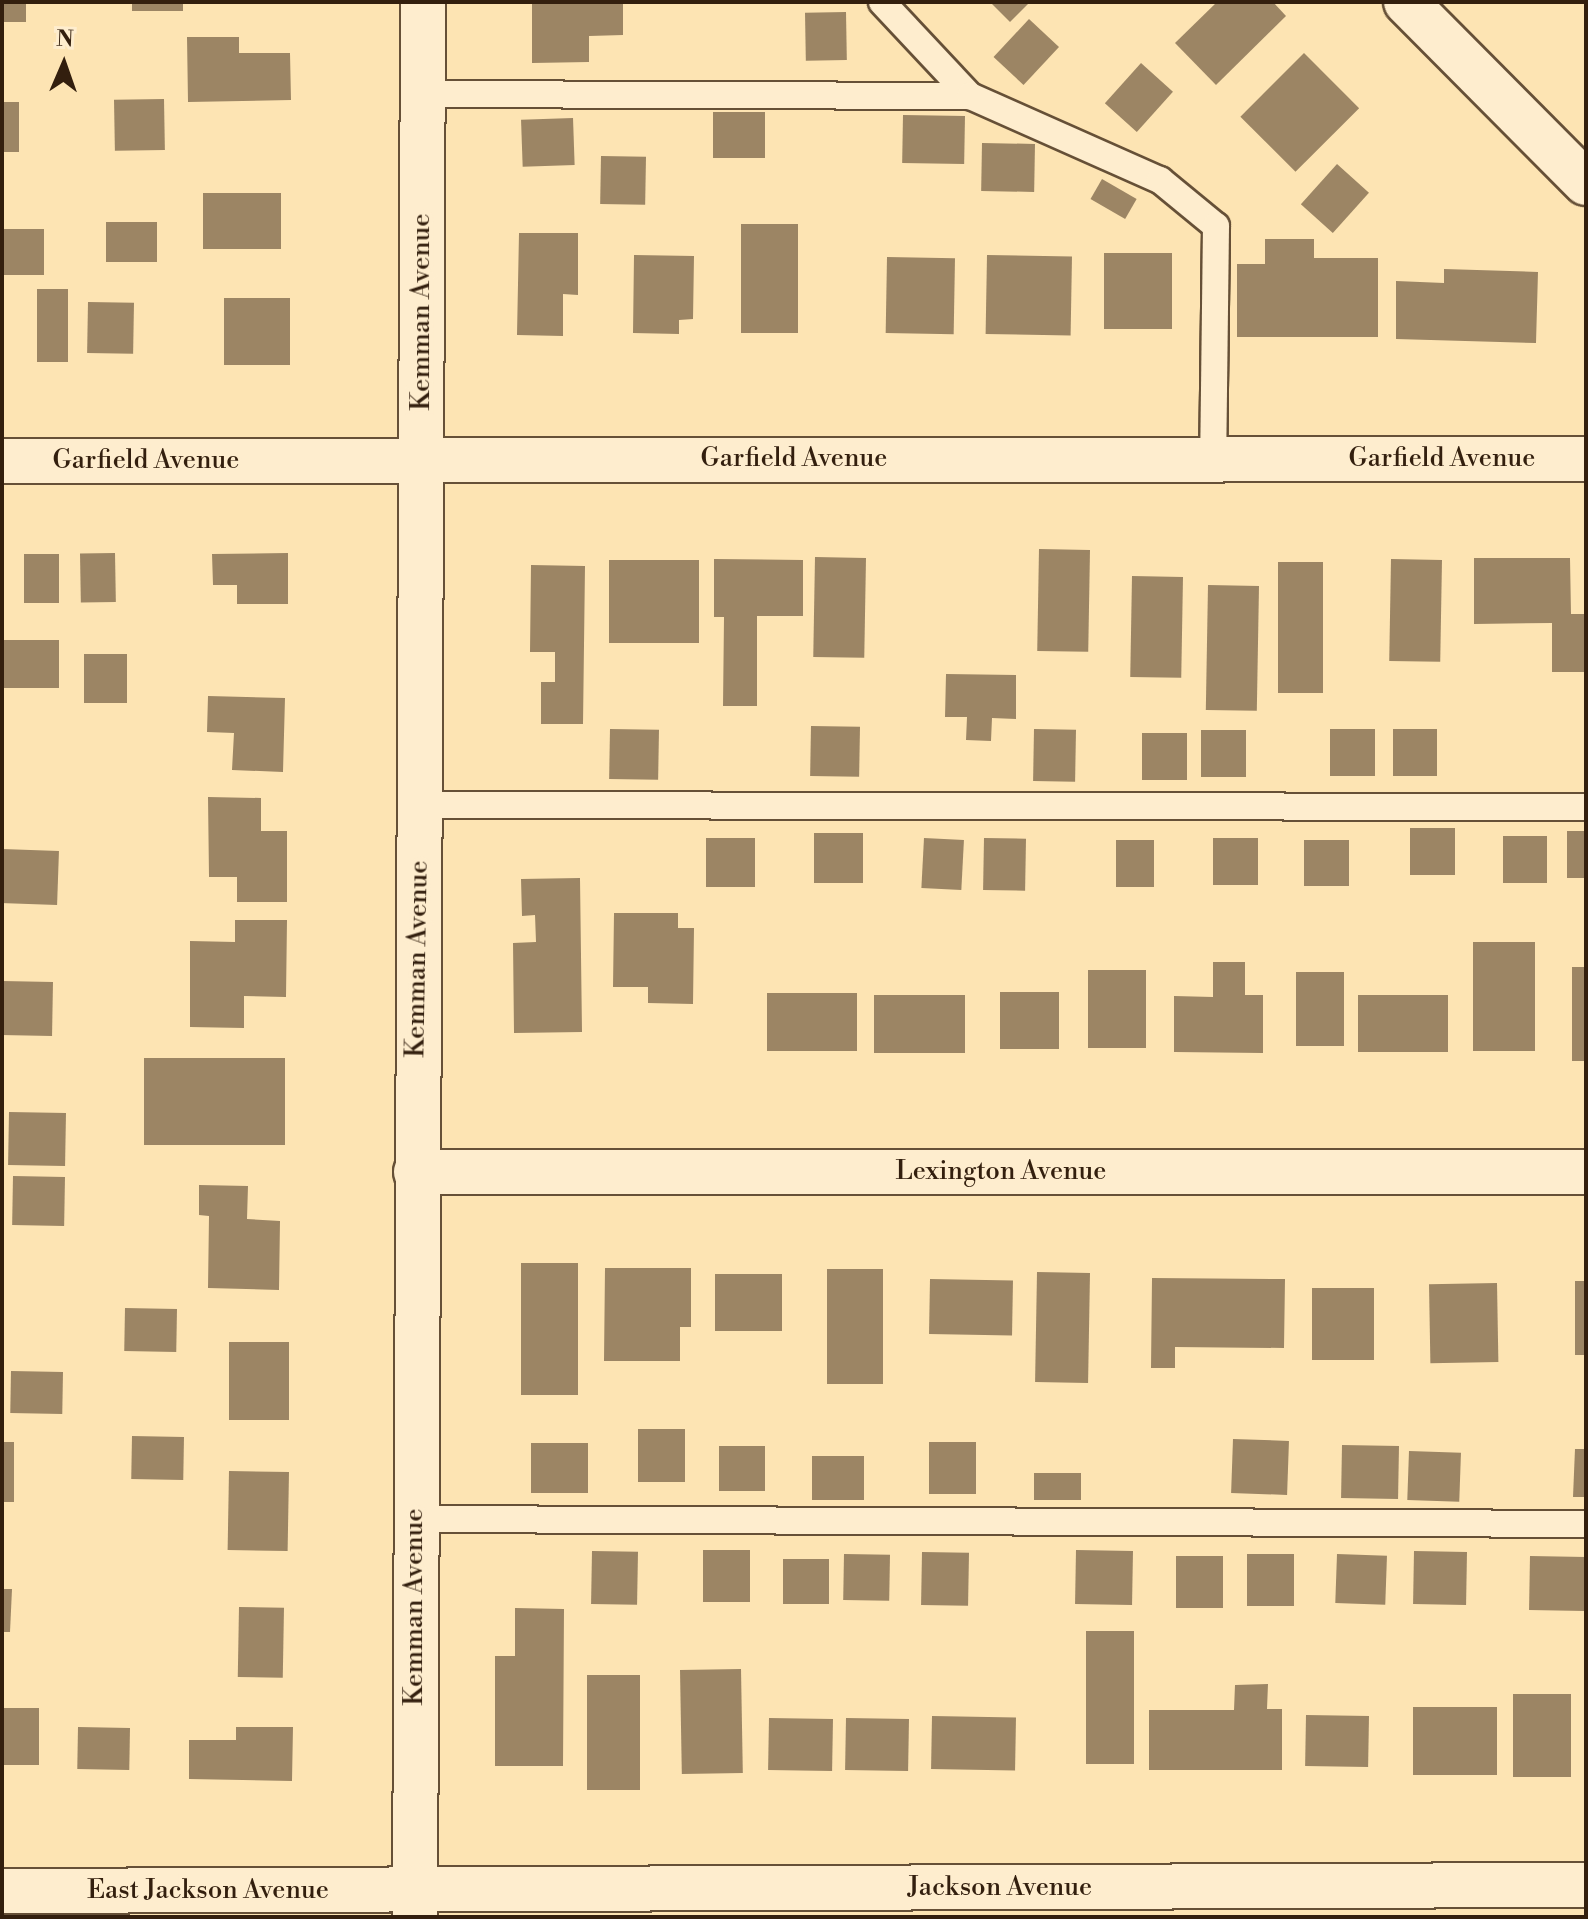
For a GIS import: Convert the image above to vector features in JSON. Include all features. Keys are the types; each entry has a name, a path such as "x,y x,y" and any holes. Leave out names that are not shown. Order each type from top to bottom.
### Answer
{"street":[{"name":"Kemman Avenue","path":"415,1904 423,2"},
{"path":"1406,2 1586,183"},
{"name":"Garfield Avenue","path":"2,461 1586,459"},
{"name":"Lexington Avenue","path":"416,1172 1586,1172"},
{"name":"Jackson Avenue","path":"415,1904 1586,1885"},
{"name":"East Jackson Avenue","path":"2,1891 415,1904"}],"lane":[{"path":"882,2 970,96 1160,180 1216,226 1213,459"},
{"path":"423,94 970,96"},
{"path":"419,805 1586,807"},
{"path":"416,1519 1586,1524"}],"building":[{"path":"2,2 26,2 26,22 2,22"},
{"path":"132,2 183,2 183,11 132,11"},
{"path":"532,2 623,2 623,35 589,36 589,62 532,63"},
{"path":"990,2 1030,2 1010,22"},
{"path":"1217,2 1273,2 1286,16 1216,85 1175,43"},
{"path":"846,12 847,60 806,61 805,13"},
{"path":"1029,19 1059,47 1024,85 994,57"},
{"path":"187,37 239,37 239,53 290,53 291,100 188,102"},
{"path":"1304,53 1359,108 1296,172 1240,117"},
{"path":"1141,63 1173,92 1137,132 1105,103"},
{"path":"164,99 165,150 115,151 114,100"},
{"path":"2,102 19,102 19,152 2,152"},
{"path":"713,112 765,112 765,158 713,158"},
{"path":"903,115 965,116 964,164 902,163"},
{"path":"573,118 575,165 523,167 521,120"},
{"path":"982,143 1035,144 1034,192 981,191"},
{"path":"601,156 646,157 645,205 600,204"},
{"path":"1337,164 1369,193 1333,233 1301,204"},
{"path":"1102,179 1137,199 1125,219 1090,199"},
{"path":"203,193 281,193 281,249 203,249"},
{"path":"106,222 157,222 157,262 106,262"},
{"path":"741,224 798,224 798,333 741,333"},
{"path":"2,229 44,229 44,275 2,275"},
{"path":"519,233 578,233 578,295 563,294 563,336 517,335"},
{"path":"1265,239 1314,239 1314,258 1378,258 1378,337 1237,337 1237,264 1265,264"},
{"path":"1104,253 1172,253 1172,329 1104,329"},
{"path":"634,255 694,256 693,319 679,320 679,334 633,333"},
{"path":"987,255 1072,256 1071,335 986,334"},
{"path":"887,257 955,258 954,334 886,333"},
{"path":"1444,269 1538,272 1536,343 1396,339 1396,281 1444,283"},
{"path":"37,289 68,289 68,362 37,362"},
{"path":"224,298 290,298 290,365 224,365"},
{"path":"88,302 134,303 133,354 87,353"},
{"path":"1039,549 1090,550 1088,652 1037,651"},
{"path":"115,553 116,602 81,603 80,554"},
{"path":"288,553 288,604 237,604 237,585 213,585 212,554"},
{"path":"24,554 59,554 59,603 24,603"},
{"path":"815,557 866,558 864,658 813,657"},
{"path":"1474,558 1570,558 1571,614 1586,614 1586,672 1552,672 1552,623 1474,624"},
{"path":"714,559 803,560 803,616 757,616 757,706 723,706 724,617 714,617"},
{"path":"1391,559 1442,560 1440,662 1389,661"},
{"path":"609,560 699,560 699,643 609,643"},
{"path":"1278,562 1323,562 1323,693 1278,693"},
{"path":"531,565 585,566 583,724 541,724 541,682 555,682 555,652 530,652"},
{"path":"1132,576 1183,577 1181,678 1130,677"},
{"path":"1208,585 1259,586 1257,711 1206,710"},
{"path":"2,640 59,640 59,688 2,688"},
{"path":"84,654 127,654 127,703 84,703"},
{"path":"946,674 1016,675 1016,719 992,718 991,741 966,740 967,717 945,717"},
{"path":"208,696 285,698 283,772 232,770 234,733 207,732"},
{"path":"811,726 860,727 859,777 810,776"},
{"path":"610,729 659,730 658,780 609,779"},
{"path":"1034,729 1076,730 1075,782 1033,781"},
{"path":"1330,729 1375,729 1375,776 1330,776"},
{"path":"1393,729 1437,729 1437,776 1393,776"},
{"path":"1201,730 1246,730 1246,777 1201,777"},
{"path":"1142,733 1187,733 1187,780 1142,780"},
{"path":"208,797 261,798 261,831 287,831 287,902 237,902 237,877 209,877"},
{"path":"1410,828 1455,828 1455,875 1410,875"},
{"path":"1567,831 1586,831 1586,878 1567,878"},
{"path":"814,833 863,833 863,883 814,883"},
{"path":"1503,836 1547,836 1547,883 1503,883"},
{"path":"706,838 755,838 755,887 706,887"},
{"path":"924,838 964,840 961,890 921,888"},
{"path":"984,838 1026,839 1025,891 983,890"},
{"path":"1213,838 1258,838 1258,885 1213,885"},
{"path":"1116,840 1154,840 1154,887 1116,887"},
{"path":"1304,840 1349,840 1349,886 1304,886"},
{"path":"2,849 59,851 57,905 2,903"},
{"path":"580,878 582,1032 514,1033 513,943 536,942 535,915 522,916 521,879"},
{"path":"614,913 678,913 678,928 694,928 693,1004 648,1003 648,987 613,987"},
{"path":"235,920 287,920 286,997 244,996 244,1028 190,1027 190,941 235,942"},
{"path":"1473,942 1535,942 1535,1051 1473,1051"},
{"path":"1213,962 1245,962 1245,995 1263,995 1263,1053 1174,1052 1174,996 1213,997"},
{"path":"1572,967 1586,967 1586,1061 1572,1061"},
{"path":"1088,970 1146,970 1146,1048 1088,1048"},
{"path":"1296,972 1344,972 1344,1046 1296,1046"},
{"path":"2,981 53,982 52,1036 2,1035"},
{"path":"1000,992 1059,992 1059,1049 1000,1049"},
{"path":"767,993 857,993 857,1051 767,1051"},
{"path":"874,995 965,995 965,1053 874,1053"},
{"path":"1358,995 1448,995 1448,1052 1358,1052"},
{"path":"144,1058 285,1058 285,1145 144,1145"},
{"path":"9,1112 66,1113 65,1166 8,1165"},
{"path":"13,1176 65,1177 64,1226 12,1225"},
{"path":"199,1185 248,1186 247,1219 280,1221 279,1290 208,1288 209,1216 199,1215"},
{"path":"521,1263 578,1263 578,1395 521,1395"},
{"path":"605,1268 691,1268 691,1327 680,1327 680,1361 604,1361"},
{"path":"827,1269 883,1269 883,1384 827,1384"},
{"path":"1037,1272 1090,1273 1088,1383 1035,1382"},
{"path":"715,1274 782,1274 782,1331 715,1331"},
{"path":"1152,1278 1285,1279 1284,1348 1175,1347 1175,1368 1151,1368"},
{"path":"930,1279 1013,1280 1012,1335 929,1334"},
{"path":"1575,1281 1586,1281 1586,1355 1575,1355"},
{"path":"1497,1283 1498,1362 1430,1363 1429,1284"},
{"path":"1312,1288 1374,1288 1374,1360 1312,1360"},
{"path":"125,1308 177,1309 176,1352 124,1351"},
{"path":"229,1342 289,1342 289,1420 229,1420"},
{"path":"11,1371 63,1372 62,1414 10,1413"},
{"path":"638,1429 685,1429 685,1482 638,1482"},
{"path":"132,1436 184,1437 183,1480 131,1479"},
{"path":"1233,1439 1289,1441 1287,1495 1231,1493"},
{"path":"2,1442 14,1442 14,1502 2,1502"},
{"path":"929,1442 976,1442 976,1494 929,1494"},
{"path":"531,1443 588,1443 588,1493 531,1493"},
{"path":"1342,1445 1399,1446 1398,1499 1341,1498"},
{"path":"719,1446 765,1446 765,1491 719,1491"},
{"path":"1575,1449 1586,1449 1586,1497 1573,1497"},
{"path":"1409,1451 1461,1453 1459,1502 1407,1500"},
{"path":"812,1456 864,1456 864,1500 812,1500"},
{"path":"229,1471 289,1472 288,1551 228,1550"},
{"path":"1034,1473 1081,1473 1081,1500 1034,1500"},
{"path":"703,1550 750,1550 750,1602 703,1602"},
{"path":"1076,1550 1133,1551 1132,1605 1075,1604"},
{"path":"592,1551 638,1552 637,1605 591,1604"},
{"path":"1414,1551 1467,1552 1466,1605 1413,1604"},
{"path":"922,1552 969,1553 968,1606 921,1605"},
{"path":"844,1554 890,1555 889,1601 843,1600"},
{"path":"1247,1554 1294,1554 1294,1606 1247,1606"},
{"path":"1337,1554 1387,1556 1385,1605 1335,1603"},
{"path":"1176,1556 1223,1556 1223,1608 1176,1608"},
{"path":"1530,1556 1586,1557 1585,1611 1529,1610"},
{"path":"783,1559 829,1559 829,1604 783,1604"},
{"path":"2,1589 12,1589 10,1632 2,1632"},
{"path":"239,1607 284,1608 283,1678 238,1677"},
{"path":"515,1608 564,1609 563,1766 495,1766 495,1656 515,1656"},
{"path":"1086,1631 1134,1631 1134,1764 1086,1764"},
{"path":"741,1669 743,1773 682,1774 680,1670"},
{"path":"587,1675 640,1675 640,1790 587,1790"},
{"path":"1268,1684 1267,1709 1282,1709 1282,1770 1149,1770 1149,1710 1234,1710 1235,1685"},
{"path":"1513,1694 1571,1694 1571,1777 1513,1777"},
{"path":"1413,1707 1497,1707 1497,1775 1413,1775"},
{"path":"2,1708 39,1708 39,1765 2,1765"},
{"path":"1306,1715 1369,1716 1368,1767 1305,1766"},
{"path":"932,1716 1016,1717 1015,1770 931,1769"},
{"path":"769,1718 833,1719 832,1771 768,1770"},
{"path":"846,1718 909,1719 908,1771 845,1770"},
{"path":"78,1727 130,1728 129,1770 77,1769"},
{"path":"236,1727 293,1727 292,1781 189,1779 189,1740 236,1740"}]}
